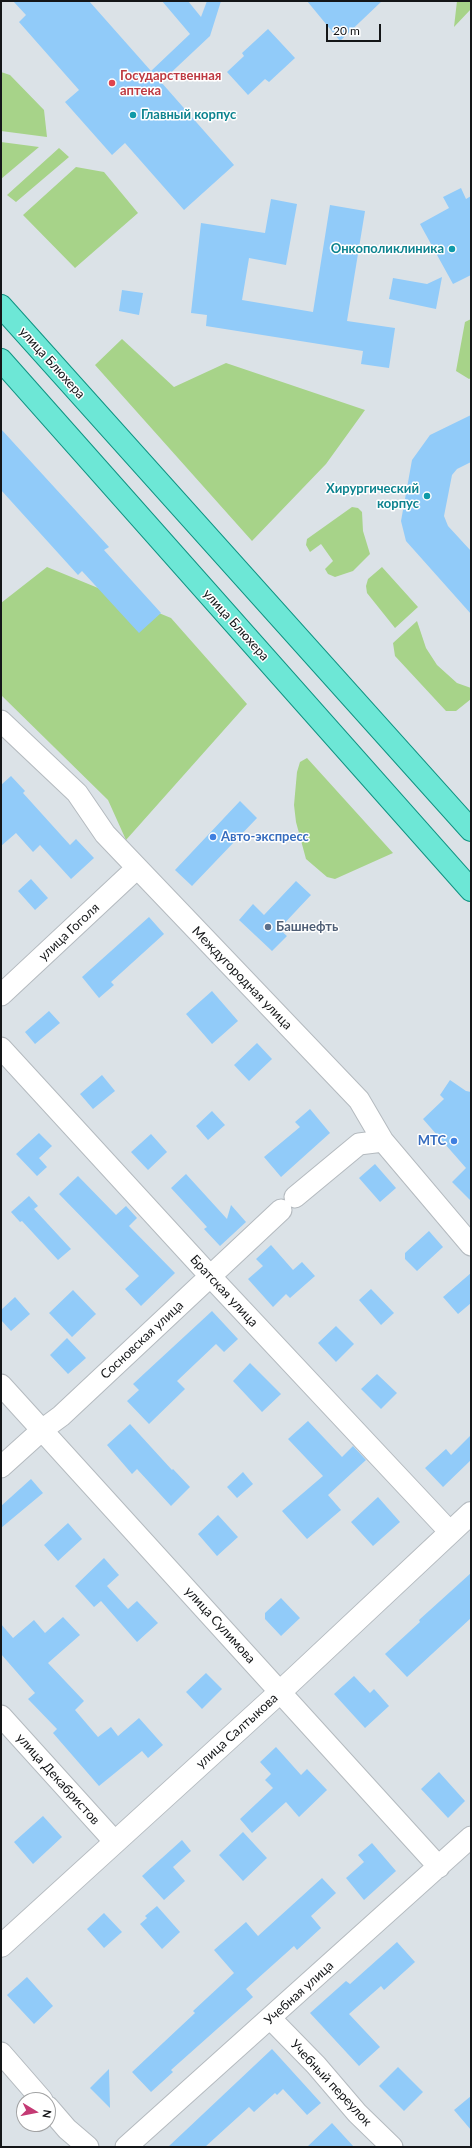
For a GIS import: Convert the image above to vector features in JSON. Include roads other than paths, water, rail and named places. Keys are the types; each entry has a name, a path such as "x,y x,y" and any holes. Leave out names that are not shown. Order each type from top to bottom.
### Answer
{"main road":[{"name":"улица Блюхера","path":"1,306 471,830"},
{"name":"улица Блюхера","path":"4,369 471,890"},
{"name":"улица Салтыкова","path":"1,1946 280,1692 471,1513"}],"street":[{"name":"Междугородная улица","path":"1,721 77,793 105,834 359,1100 383,1141 471,1244"},
{"name":"улица Гоголя","path":"1,995 138,868"},
{"name":"Братская улица","path":"1,1048 211,1277 450,1532"},
{"name":"Сосновская улица","path":"1,1467 42,1430 61,1416 288,1204 359,1144 383,1141"},
{"name":"улица Сулимова","path":"1,1385 439,1867"},
{"name":"улица Декабристов","path":"1,1716 115,1842"},
{"name":"Учебная улица","path":"126,2147 271,2019 471,1837"},
{"name":"Учебный переулок","path":"271,2019 316,2065 357,2112 392,2147"},
{"path":"1,2053 35,2092"},
{"path":"56,2116 67,2129 88,2147"}],"place":[{"name":"Государственная аптека","path":"112,83"},
{"name":"Главный корпус","path":"133,115"},
{"name":"Онкополиклиника","path":"452,249"},
{"name":"Хирургический корпус","path":"427,496"},
{"name":"Авто-экспресс","path":"213,837"},
{"name":"Башнефть","path":"268,927"},
{"name":"МТС","path":"454,1141"}]}
